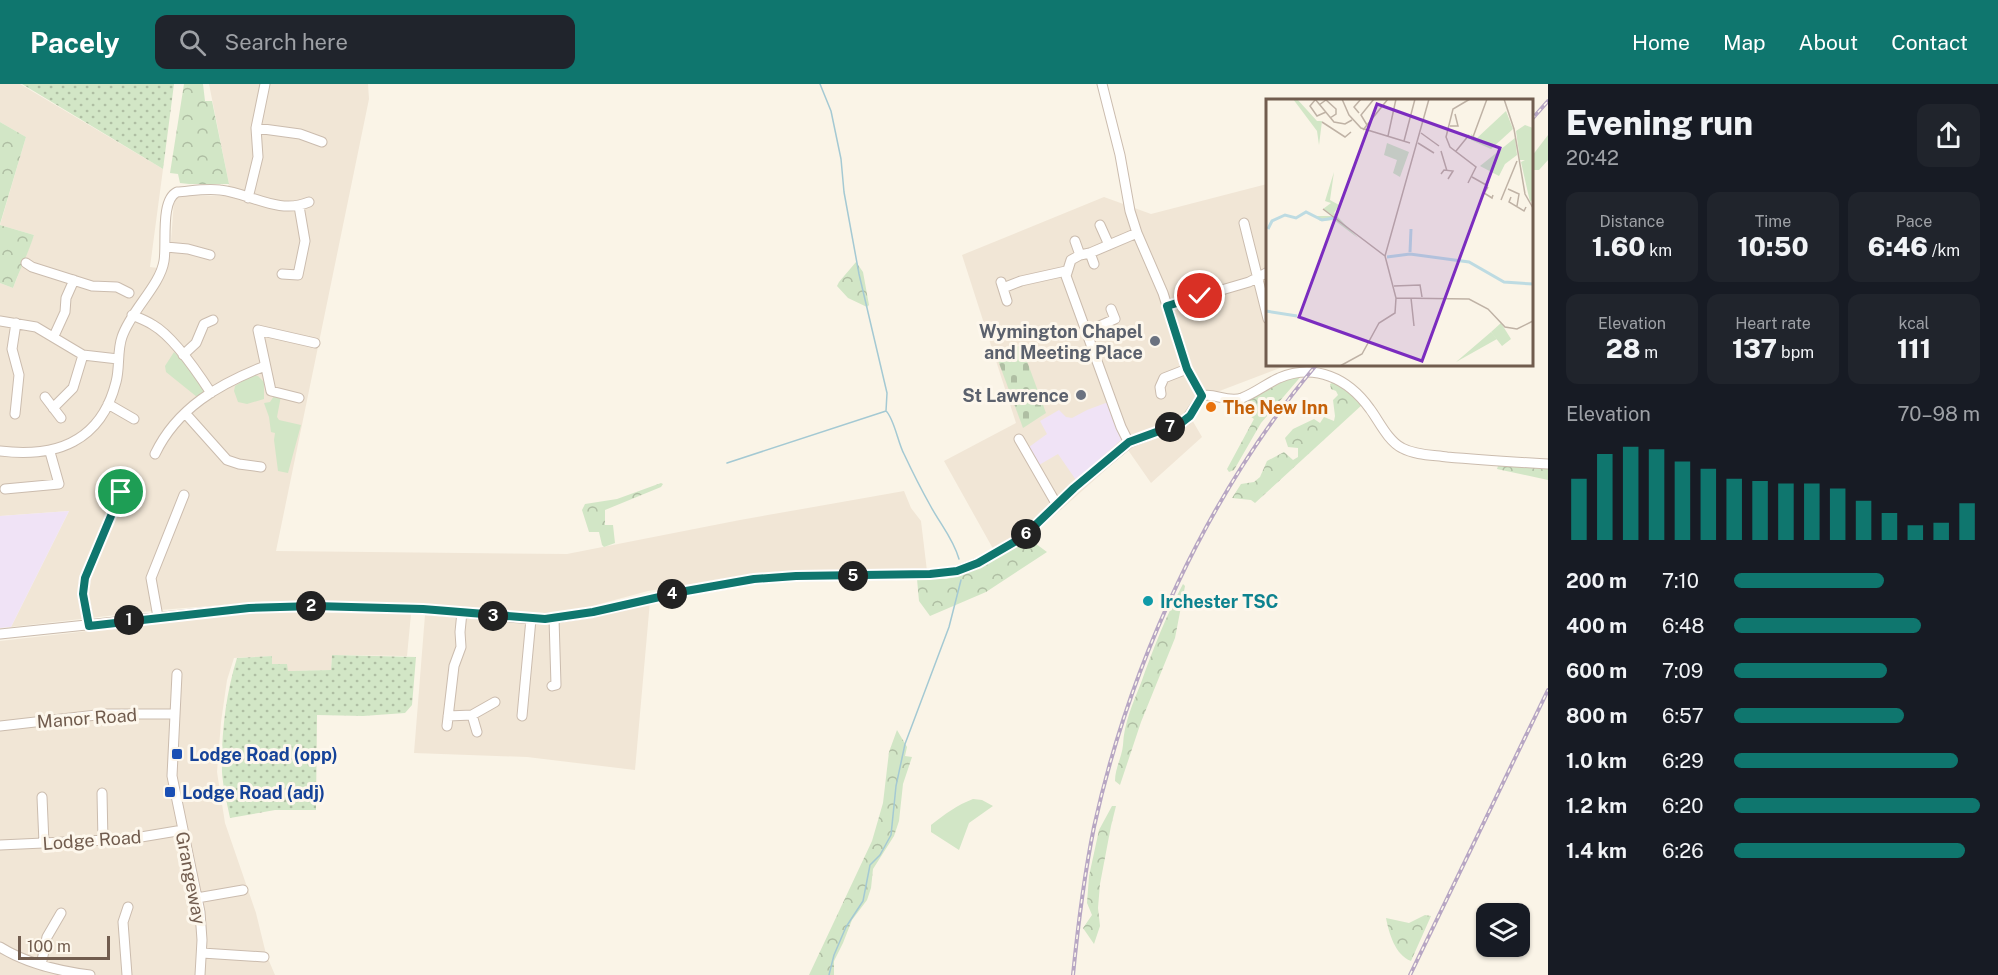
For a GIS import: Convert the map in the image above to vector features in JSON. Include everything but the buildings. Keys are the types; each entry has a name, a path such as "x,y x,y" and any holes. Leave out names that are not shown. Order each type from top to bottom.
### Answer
{"street":[{"path":"248,198 258,156 256,128 265,84"},
{"path":"1102,84 1137,233 1167,306 1187,369 1202,396"},
{"path":"256,128 300,134 322,142"},
{"path":"0,451 18,454 50,452 84,436 97,423 117,382 121,338 132,315 159,276 164,264 167,209 170,196 173,194 220,190 270,205 304,204 305,242 299,279 282,274"},
{"path":"1244,224 1266,312"},
{"path":"1100,225 1109,245"},
{"path":"1129,442 1121,427 1066,271 1071,260 1137,233"},
{"path":"1237,239 1247,236"},
{"path":"1075,241 1094,264"},
{"path":"166,247 188,249 210,255"},
{"path":"26,263 32,267 92,286 117,287 129,293"},
{"path":"1007,301 1002,285 1066,271"},
{"path":"1167,306 1257,279 1266,273"},
{"path":"54,336 65,312 66,298 74,279"},
{"path":"1088,331 1115,319 1111,309"},
{"path":"132,315 155,326 196,369 211,393"},
{"path":"183,355 196,343 204,324 213,320"},
{"path":"0,321 36,327 83,355 118,359"},
{"path":"15,414 20,375 12,349 16,323"},
{"path":"299,398 271,391 257,326 315,343"},
{"path":"53,408 73,388 83,355"},
{"path":"155,454 163,439 195,403 242,376 265,366"},
{"path":"1161,394 1160,387 1164,378 1187,369"},
{"path":"0,634 249,608 370,607 462,612 531,619 554,618 754,579 796,576 920,575 957,571 978,563 1023,537 1074,488 1129,442 1181,423 1190,416 1202,396 1207,394 1233,400 1290,374 1305,371 1336,378 1350,386 1369,407 1392,439 1402,448 1430,455 1548,464"},
{"path":"45,397 61,418"},
{"path":"108,404 134,419"},
{"path":"185,413 228,460 261,468"},
{"path":"1019,439 1057,505"},
{"path":"5,489 59,484 50,452"},
{"path":"89,626 83,594 85,578 125,482"},
{"path":"158,617 151,578 184,495"},
{"path":"462,612 459,632 461,647 454,666 448,721 472,715 495,702"},
{"path":"552,686 556,685 554,618"},
{"path":"522,716 531,619"},
{"name":"Grangeway","path":"177,674 172,776 197,898 202,953 200,975"},
{"name":"Manor Road","path":"0,726 97,715 175,714"},
{"path":"472,715 477,732"},
{"path":"102,793 103,841"},
{"path":"42,797 44,843"},
{"name":"Lodge Road","path":"0,845 129,839 183,830"},
{"path":"197,898 243,890"},
{"path":"228,893 230,904"},
{"path":"127,975 123,922 128,907"},
{"path":"41,965 47,938 60,913"},
{"path":"0,947 19,958 41,965 90,975"},
{"path":"202,953 264,957"},
{"path":"249,967 250,956"}],"shaded area":[{"path":"0,84 20,84 163,169 150,267 166,269 170,255 174,200 180,195 222,196 229,184 209,84 368,84 369,99 276,551 567,554 904,491 911,508 921,521 927,571 741,576 648,591 581,609 553,613 527,614 414,603 271,601 160,610 11,627 69,511 0,516 0,283 13,288 34,235 0,225 26,137 0,122"},
{"path":"1266,184 1266,366 1285,366 1209,395 1191,418 1202,437 1151,483 1128,450 1001,563 944,461 1016,423 962,255 1104,197 1151,214"},
{"path":"1111,401 1122,439 1076,480 1058,454 1039,465 1029,447 1047,434 1040,421 1059,410 1066,417 1072,418"},
{"path":"69,511 11,627 0,628 0,516"},
{"path":"650,601 635,770 527,757 414,753 425,615 526,624 550,623"},
{"path":"257,612 411,614 407,656 332,655 331,670 288,671 272,664 271,656 234,658 227,680 217,772 225,823 256,913 266,954 275,975 0,975 0,641"}],"green space":[{"path":"22,84 174,84 163,169"},
{"path":"184,84 203,84 205,101 212,101 229,184 180,183 178,174 170,173"},
{"path":"0,122 26,137 0,224"},
{"path":"1548,135 1548,160 1539,170 1533,170 1533,155"},
{"path":"0,225 34,235 13,288 0,283"},
{"path":"856,262 863,272 869,305 867,307 848,298 837,286"},
{"path":"1021,345 1046,413 1023,428 996,355"},
{"path":"174,352 190,368 205,391 197,397 166,372 165,366"},
{"path":"1303,374 1261,423 1234,470 1229,472 1227,469 1254,419 1247,414 1237,414 1228,405 1246,401 1292,377"},
{"path":"252,375 258,376 264,382 264,399 247,404 238,402 234,391 235,386"},
{"path":"1334,382 1347,389 1363,404 1255,503 1251,500 1232,498 1241,484 1254,482 1260,477 1267,461 1284,452 1293,460 1298,457 1298,448 1288,447 1285,438 1293,429 1314,419 1320,423 1324,417 1334,421 1333,400 1338,395 1331,389 1330,384"},
{"path":"274,396 281,396 277,417 279,420 301,425 288,473 278,471 275,433 271,432 264,403 270,402"},
{"path":"1498,466 1548,468 1548,480 1497,469"},
{"path":"663,484 661,487 605,510 605,525 613,525 615,543 604,547 599,532 589,532 582,510 585,504 617,499"},
{"path":"1028,538 1047,552 986,592 930,616 919,601 917,579 946,579 960,576"},
{"path":"1183,584 1185,586 1175,638 1141,722 1120,785 1115,781 1115,776 1129,713 1160,633"},
{"path":"332,655 416,657 412,705 405,713 363,716 317,715 316,810 275,810 230,818 223,778 222,743 227,699 237,658 272,656 272,664 287,664 288,671 331,670"},
{"path":"897,730 907,747 905,756 912,757 903,784 899,821 894,836 873,869 867,900 852,920 834,961 834,975 809,975 872,841 883,803 889,752"},
{"path":"973,799 982,800 993,806 969,823 959,850 931,832 931,825 951,810"},
{"path":"1112,806 1116,806 1100,884 1098,908 1100,926 1094,944 1083,928 1092,915 1087,903 1089,876 1099,830"},
{"path":"1425,915 1431,916 1411,961 1397,949 1386,918 1409,923"}],"waterway":[{"path":"820,84 831,111 841,159 844,192 859,274 887,393 886,411 913,473 950,538 959,559"},
{"path":"727,463 886,411"},
{"path":"829,975 834,955 846,927 863,901 870,865 880,855 891,835 896,786 905,744 949,627 961,580"}],"railway":[{"path":"1533,118 1548,101"},
{"path":"1073,975 1094,827 1109,765 1152,642 1178,582 1241,468 1278,414 1315,366"},
{"path":"1410,975 1548,690"}],"place":[{"name":"Wymington Chapel and Meeting Place","path":"1155,341"},
{"name":"St Lawrence","path":"1081,395"},
{"name":"The New Inn","path":"1211,407"},
{"name":"Irchester TSC","path":"1148,601"},
{"name":"Lodge Road (opp)","path":"177,754"},
{"name":"Lodge Road (adj)","path":"170,792"}],"route":[{"path":"121,492 85,578 83,594 89,626 249,608 315,606 423,609 545,619 593,612 686,591 754,579 796,576 891,576 957,571 978,563 1023,537 1074,488 1129,442 1140,436 1181,423 1190,416 1202,396 1187,369 1167,306 1200,296"}]}
